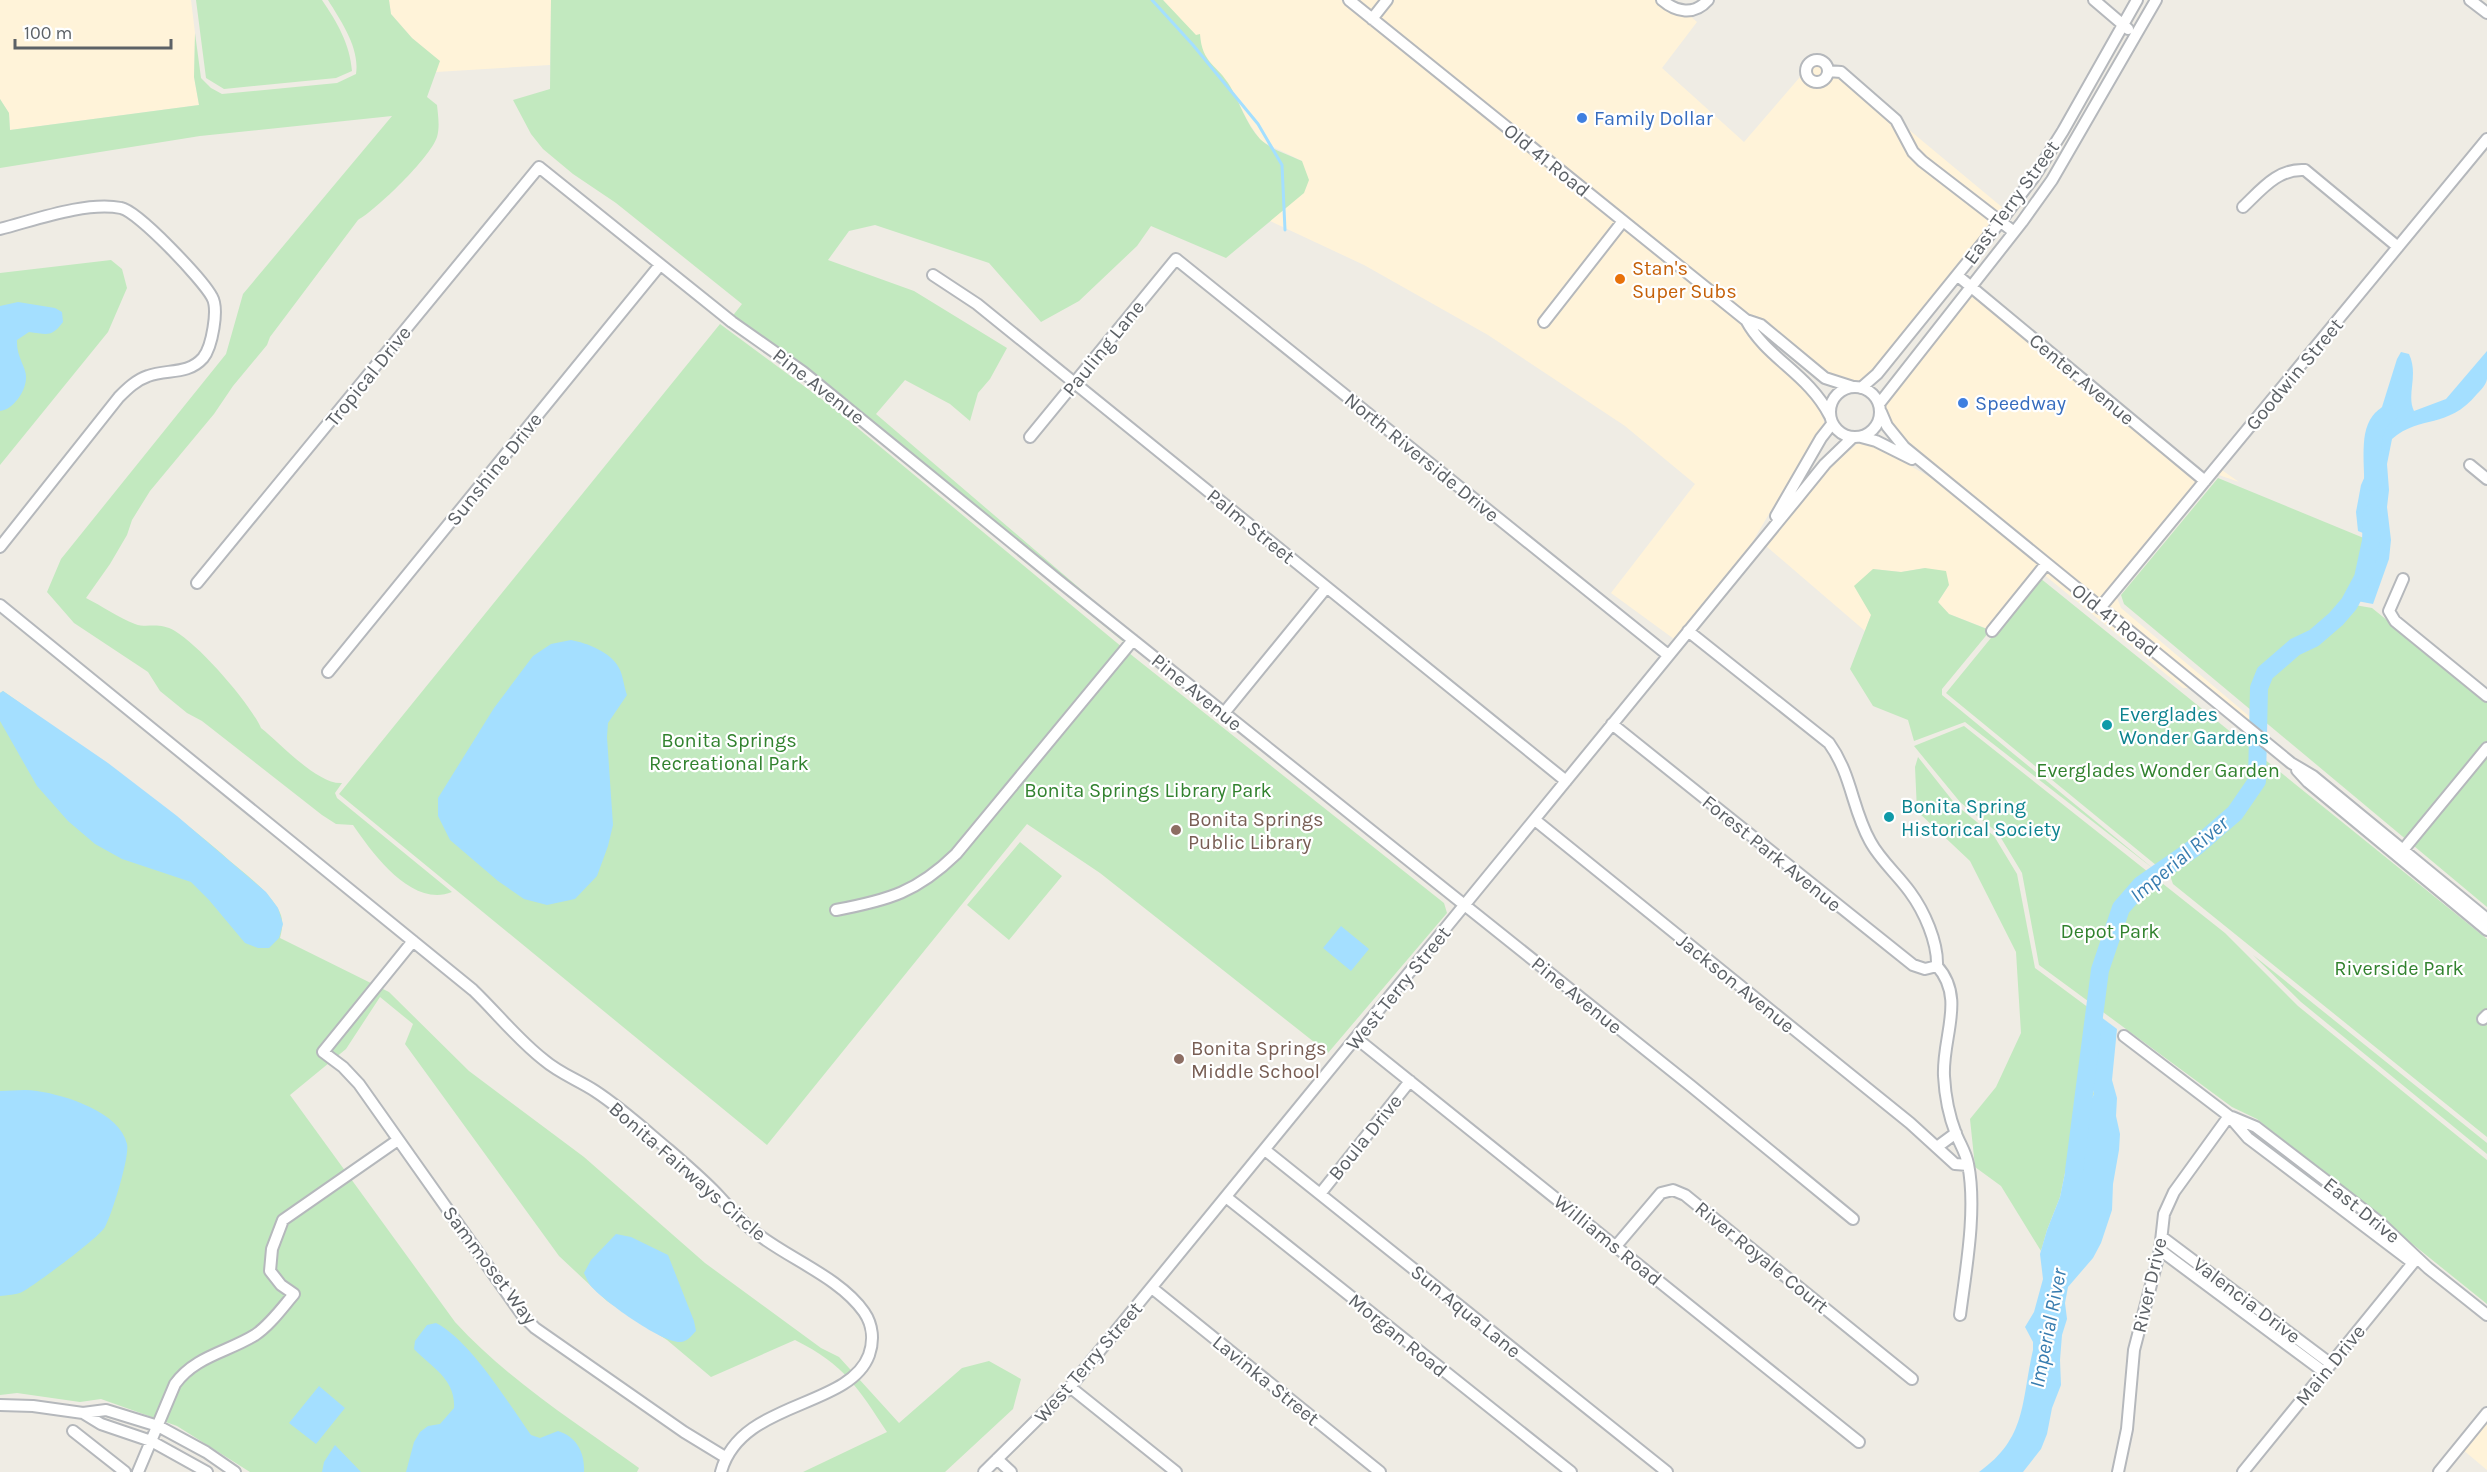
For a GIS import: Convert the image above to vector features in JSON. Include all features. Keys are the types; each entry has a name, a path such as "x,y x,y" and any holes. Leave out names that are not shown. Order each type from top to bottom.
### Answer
{"street":[{"name":"Old 41 Road","path":"1349,0 1746,320 1761,325 1825,378 1857,387"},
{"path":"1372,19 1387,0"},
{"path":"1662,0 1681,11 1693,10 1708,0"},
{"path":"2094,0 2135,37"},
{"name":"East Terry Street","path":"1857,387 1877,374 2000,222 2049,154 2137,0"},
{"name":"East Terry Street","path":"1880,408 2014,232 2071,150 2156,0"},
{"path":"2470,0 2487,13"},
{"path":"1828,71 1841,72 1887,111 1896,120 1913,152 1922,161 2014,232"},
{"name":"Goodwin Street","path":"2100,608 2487,139"},
{"name":"Pine Avenue","path":"539,168 732,322 803,372 1133,640 1700,1093 1853,1219"},
{"name":"Tropical Drive","path":"197,583 539,168"},
{"path":"2242,207 2282,174 2293,169 2305,170 2398,247"},
{"path":"0,230 100,205 124,208 162,239 213,298 213,341 203,358 186,370 148,376 134,383 118,397 0,547"},
{"path":"1545,322 1623,221"},
{"name":"Pauling Lane","path":"1030,437 1176,259"},
{"name":"North Riverside Drive","path":"1176,259 1668,655"},
{"name":"Sunshine Drive","path":"328,672 660,265"},
{"name":"Palm Street","path":"933,275 977,304 1566,781"},
{"name":"Center Avenue","path":"1958,276 2205,481"},
{"name":"Old 41 Road","path":"1746,320 1755,337 1820,398 1831,420"},
{"path":"1857,387 1869,391 1880,408 1875,428 1856,437 1837,431 1831,420 1833,400 1838,393 1857,387"},
{"name":"Old 41 Road","path":"1880,408 1887,426 1904,447 2236,717 2291,763 2308,782 2487,930"},
{"name":"West Terry Street","path":"1755,549 1831,420"},
{"name":"Old 41 Road","path":"1856,437 1876,441 1940,477"},
{"name":"West Terry Street","path":"984,1472 1070,1387 1825,464 1856,437"},
{"path":"2470,465 2487,479"},
{"path":"1992,631 2046,564"},
{"path":"2403,579 2389,611 2395,621 2487,696"},
{"path":"1224,713 1326,588"},
{"name":"Bonita Fairways Circle","path":"0,605 473,990 516,1036 544,1061 613,1104 689,1167 750,1229 833,1283 863,1311 872,1334 868,1358 861,1369 842,1384 757,1425 744,1434 725,1456"},
{"path":"1688,631 1829,743 1843,765 1870,843 1917,903 1937,955 1937,966 1945,974 1952,997 1944,1074 1956,1133 1968,1165 1970,1225 1960,1315"},
{"path":"836,910 881,901 904,893 933,876 945,865 1133,640"},
{"name":"Forest Park Avenue","path":"1612,724 1894,951 1913,965 1925,969 1937,966"},
{"path":"2403,850 2487,748"},
{"name":"Old 41 Road","path":"2291,763 2313,776 2487,919"},
{"name":"Jackson Avenue","path":"1535,820 1955,1164 1968,1165"},
{"name":"Sammoset Way","path":"413,941 323,1052 351,1075 523,1317 684,1432 725,1456"},
{"name":"East Drive","path":"2124,1036 2229,1116 2248,1138 2487,1315"},
{"name":"Williams Road","path":"1356,1038 1859,1442"},
{"name":"Boula Drive","path":"1320,1194 1410,1081"},
{"name":"River Drive","path":"2118,1472 2127,1430 2134,1350 2160,1250 2164,1214 2174,1192 2229,1116"},
{"path":"1937,1147 1956,1133"},
{"path":"138,1472 176,1384 186,1371 252,1336 280,1311 294,1294 281,1285 270,1271 272,1249 283,1220 398,1140"},
{"name":"Sun Aqua Lane","path":"1265,1150 1667,1472"},
{"name":"River Royale Court","path":"1616,1246 1661,1193 1673,1190 1685,1195 1912,1379"},
{"name":"Morgan Road","path":"1226,1197 1571,1472"},
{"name":"Valencia Drive","path":"2162,1237 2327,1368"},
{"name":"Valencia Drive","path":"2160,1250 2327,1368"},
{"name":"Main Drive","path":"2243,1472 2415,1261"},
{"name":"Lavinka Street","path":"1152,1288 1380,1472"},
{"path":"1070,1387 1176,1472"},
{"path":"0,1406 33,1406 83,1413 106,1410 158,1426 206,1452 235,1472"},
{"path":"83,1413 100,1424 151,1441 207,1472"},
{"path":"2439,1472 2487,1413"},
{"path":"73,1431 125,1472"},
{"path":"722,1472 725,1456"},
{"path":"997,1460 1011,1472"}],"shaded area":[{"path":"0,0 191,0 195,33 194,77 199,105 10,130 9,113 0,99"},
{"path":"389,0 551,0 550,65 436,72 439,61 412,38 391,14"},
{"path":"1163,0 1341,0 1739,322 1751,341 1816,400 1825,424 1816,435 1750,546 1674,639 1611,593 1695,484 1625,426 1488,335 1364,265 1270,221 1278,214 1302,161 1261,141 1228,83 1210,64 1201,47 1200,35 1196,36"},
{"path":"1358,0 1672,0 1697,22 1662,68 1744,142 1819,55 2003,208 1873,370 1859,382 1853,381 1828,372 1764,321 1746,313"},
{"path":"1975,292 2211,478 2219,468 2239,482 2216,474 2116,595 2121,608 2256,722 2256,727 1908,443 1892,424 1885,406"},
{"path":"1858,443 1875,446 1937,481 2191,688 2183,688 2042,573 1988,629 1949,614 1938,602 1949,585 1925,568 1901,572 1873,569 1871,615 1865,631 1766,546 1830,468"},
{"path":"2487,1419 2487,1470 2462,1449"}],"green space":[{"path":"196,0 322,0 342,34 349,52 352,71 336,78 224,89 206,78"},
{"path":"328,0 389,0 391,14 412,38 440,61 427,97 437,105 439,125 437,137 424,157 402,182 358,220 270,337 267,345 150,491 132,520 127,535 110,564 86,598 135,624 163,626 185,638 210,661 235,690 261,728 311,770 332,782 342,783 335,793 337,798 452,892 437,895 422,892 395,875 371,850 353,825 336,824 322,815 202,721 187,713 160,691 148,672 74,623 47,592 61,559 226,354 243,294 392,116 200,136 0,168 0,99 9,113 10,130 199,105 194,77 195,33 201,78 211,88 222,94 337,83 356,74 355,54 348,35"},
{"path":"551,0 1163,0 1196,35 1200,34 1201,44 1207,58 1230,86 1255,133 1269,146 1302,161 1309,180 1304,193 1226,258 1151,226 1137,246 1079,301 1041,322 989,263 875,225 849,231 828,260 914,291 1007,348 990,379 978,393 970,421 950,404 905,380 876,414 1140,640 1132,649 834,403 727,323 742,304 616,203 573,174 543,149 531,134 513,100 550,89"},
{"path":"111,260 122,269 127,288 108,332 0,465 0,273"},
{"name":"Bonita Springs Recreational Park","path":"720,324 831,406 1134,657 1444,903 1447,913 1328,1053 1100,873 1027,824 767,1145 339,794"},
{"path":"2218,478 2371,541 2363,578 2349,604 2372,608 2487,701 2487,907 2124,604 2121,595"},
{"path":"1925,568 1946,571 1949,585 1938,602 1949,614 1987,629 1994,626 1942,689 1942,695 2155,870 1965,722 1914,741 1908,720 1873,706 1850,669 1871,615 1854,586 1873,569 1901,572"},
{"path":"2040,578 2487,939 2487,1137 2173,884 2167,867 2162,870 1946,693"},
{"path":"3,691 141,790 251,878 272,899 281,915 280,938 389,992 469,1071 584,1157 705,1263 821,1348 839,1357 899,1423 962,1368 989,1361 1021,1379 1013,1409 945,1472 803,1472 887,1432 849,1379 826,1359 795,1340 711,1377 667,1340 607,1301 559,1256 405,1044 413,1024 380,997 346,1049 290,1095 455,1322 520,1382 639,1468 637,1472 250,1472 177,1426 101,1399 80,1402 17,1393 0,1395 0,693"},
{"name":"Depot Park","path":"1964,726 2225,933 2298,1006 2487,1160 2487,1304 2257,1119 2232,1107 2039,965 2022,873 1998,833 1960,802 1914,746"},
{"path":"1918,757 1956,805 1994,836 2017,874 2035,968 2093,1011 2093,1046 2085,1064 2094,1094 2090,1101 2088,1126 2081,1141 2070,1155 2060,1197 2041,1251 2001,1186 1975,1167 1970,1119 1996,1087 2021,1033 2016,952 1970,861 1917,811 1915,767"},
{"path":"1020,842 1062,876 1009,940 967,905"},
{"path":"2253,955 2487,1143 2487,1154 2301,1002"}],"water":[{"path":"18,302 55,308 62,312 63,322 52,333 29,332 17,340 18,352 26,374 25,383 14,404 0,411 0,306"},
{"path":"2487,351 2487,379 2482,389 2466,405 2445,417 2413,426 2392,439 2387,464 2389,490 2387,507 2391,540 2389,559 2373,604 2357,601 2367,580 2376,541 2373,537 2358,531 2356,512 2361,485 2374,456 2376,414 2382,407 2397,359 2401,352 2409,354 2412,362 2411,398 2414,411 2446,399"},
{"path":"571,640 591,646 610,657 620,671 627,695 608,723 613,825 597,876 575,899 547,905 524,899 498,881 450,840 438,816 438,798 494,708 533,656 551,644"},
{"path":"3,691 108,763 177,816 266,892 278,908 283,924 279,938 269,948 258,948 245,943 191,882 122,859 95,844 68,821 37,786 0,721 0,693"},
{"path":"1341,926 1369,949 1351,971 1323,948"},
{"path":"2093,1011 2117,1029 2112,1080 2117,1098 2116,1116 2120,1134 2112,1210 2101,1243 2093,1258 2068,1287 2065,1303 2067,1319 2062,1335 2060,1360 2061,1385 2041,1449 2023,1472 1979,1472 2006,1446 2020,1418 2033,1350 2033,1342 2025,1327 2034,1312 2043,1279 2040,1254 2060,1197 2070,1155 2081,1141 2088,1126 2087,1108 2094,1094 2092,1086 2083,1073 2092,1049"},
{"path":"0,1091 37,1091 62,1096 90,1107 114,1123 122,1133 127,1150 116,1198 101,1232 29,1288 17,1294 0,1296"},
{"path":"616,1234 631,1237 668,1255 694,1321 696,1331 688,1339 681,1342 672,1341 647,1329 619,1310 590,1285 584,1273 591,1260"},
{"path":"436,1323 449,1331 475,1358 531,1435 540,1438 558,1431 575,1442 583,1458 584,1472 406,1472 414,1442 420,1432 428,1426 440,1424 454,1408 454,1398 447,1381 414,1349 415,1341 427,1325"},
{"path":"319,1386 345,1408 316,1444 289,1423"},
{"path":"335,1445 361,1472 322,1472 324,1462"}],"waterway":[{"path":"1152,0 1193,45 1258,124 1282,165 1285,230"},
{"name":"Imperial River","path":"2373,482 2374,435 2377,426 2389,414"},
{"name":"Imperial River","path":"2074,1171 2100,970 2121,908 2141,885 2197,846 2235,813 2257,781 2259,688 2265,673 2295,647 2314,638 2349,604 2363,578 2371,541 2372,513"}],"place":[{"name":"Family Dollar","path":"1582,118"},
{"name":"Stan's Super Subs","path":"1620,279"},
{"name":"Speedway","path":"1963,403"},
{"name":"Everglades Wonder Gardens","path":"2107,725"},
{"name":"Bonita Spring Historical Society","path":"1889,817"},
{"name":"Bonita Springs Public Library","path":"1176,830"},
{"name":"Bonita Springs Middle School","path":"1179,1059"}],"park label":[{"name":"Everglades Wonder Garden","path":"2158,770"},
{"name":"Bonita Springs Library Park","path":"1148,790"},
{"name":"Riverside Park","path":"2399,968"}]}
